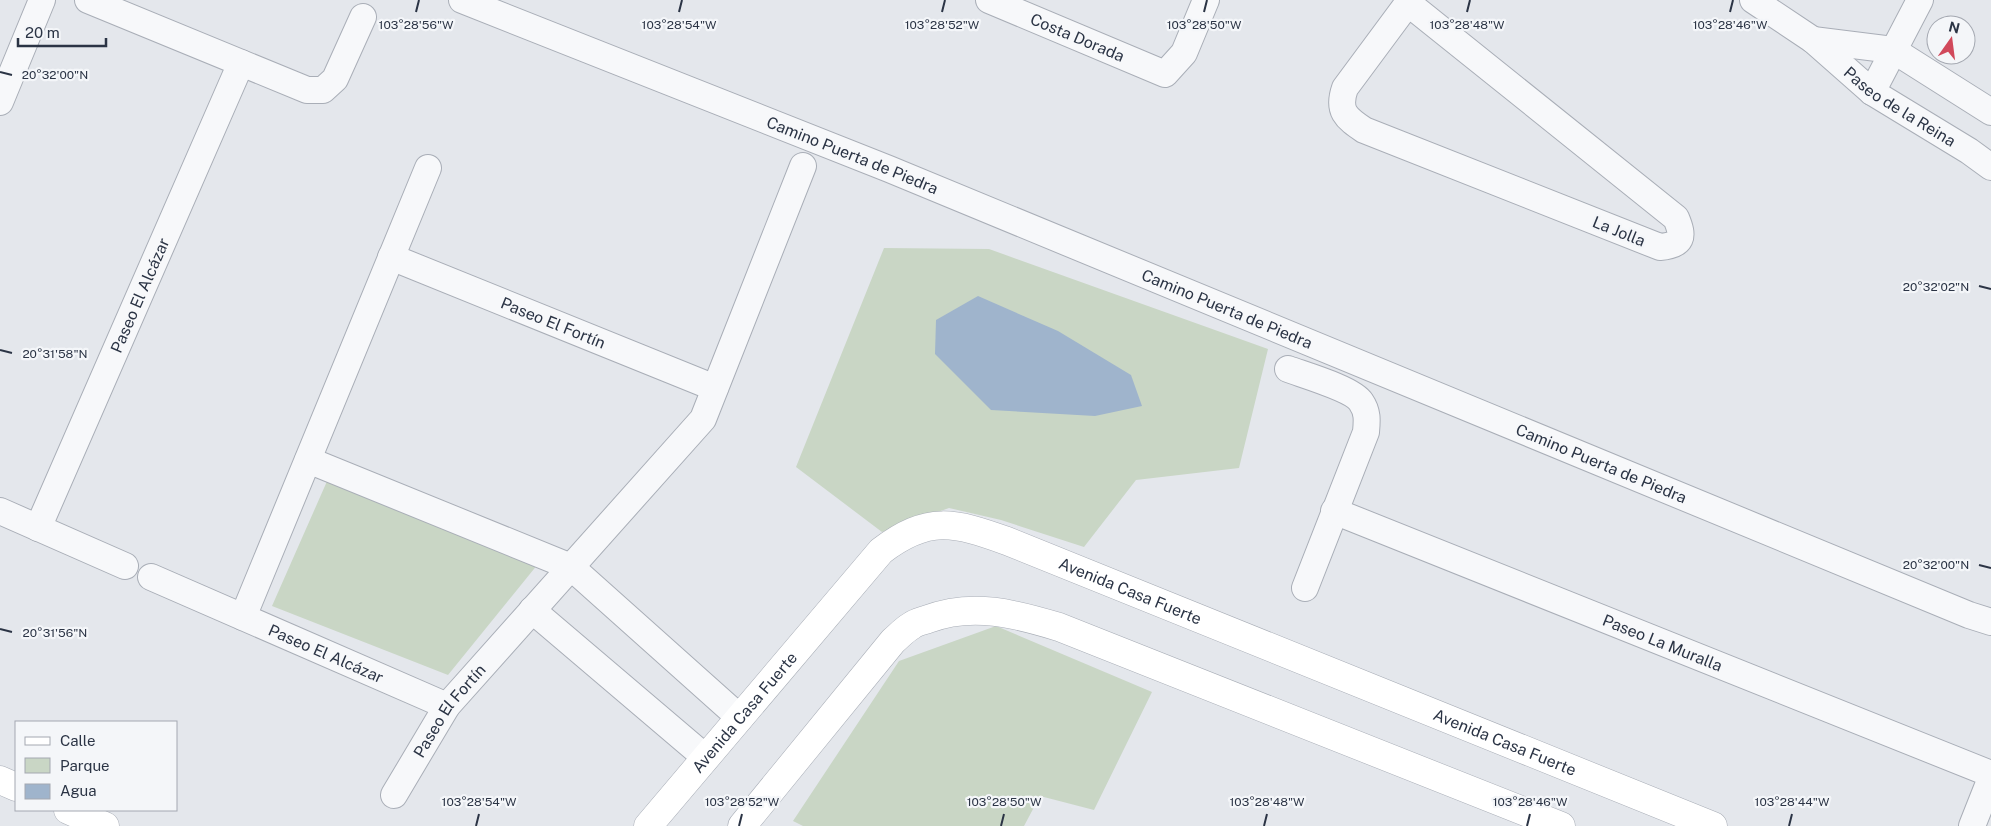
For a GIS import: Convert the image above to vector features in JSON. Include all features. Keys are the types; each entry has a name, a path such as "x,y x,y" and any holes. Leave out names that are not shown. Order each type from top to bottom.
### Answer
{"street":[{"path":"0,102 42,0"},
{"path":"88,0 307,90 323,90 335,79 363,17"},
{"name":"Camino Puerta de Piedra","path":"462,0 889,168 1969,615 1991,622"},
{"name":"Costa Dorada","path":"994,1 1165,74 1184,53 1206,0"},
{"name":"Paseo de la Reina","path":"1753,0 1813,40 1872,92 1969,151 1991,167"},
{"path":"1872,92 1920,0"},
{"name":"La Jolla","path":"1409,2 1676,218 1681,234 1679,241 1673,246 1660,247 1364,130 1351,121 1343,111 1341,99 1345,88 1409,2"},
{"name":"Paseo de la Reina","path":"1813,40 1893,50 1991,112"},
{"name":"Paseo El Alcázar","path":"38,528 242,63"},
{"name":"Paseo El Fortín","path":"394,795 447,706 703,419 803,166"},
{"path":"243,617 428,168"},
{"name":"Paseo El Fortín","path":"391,257 715,388"},
{"path":"1288,369 1348,392 1361,401 1367,416 1366,432 1305,588"},
{"path":"308,460 571,567 740,718"},
{"name":"Paseo La Muralla","path":"1334,511 1991,774"},
{"path":"0,512 125,566"},
{"name":"Avenida Casa Fuerte","path":"648,826 880,551 900,536 922,528 943,524 974,529 1007,541 1713,826"},
{"name":"Paseo El Alcázar","path":"151,577 447,706"},
{"path":"532,610 706,758"},
{"path":"742,826 893,641 912,625 937,615 961,610 991,610 1020,616 1059,628 1561,826"},
{"path":"1972,826 1991,778"},
{"path":"0,780 15,787"},
{"path":"70,811 105,826"}],"green space":[{"path":"884,248 989,249 1268,349 1239,468 1136,480 1084,547 1001,520 949,508 882,532 796,467"},
{"path":"328,479 538,564 448,675 272,606"},
{"path":"996,626 1152,692 1094,810 1040,796 1024,826 803,826 793,821 899,661"}],"water":[{"path":"978,296 1058,331 1131,375 1142,406 1095,416 991,410 935,354 936,320"}]}
